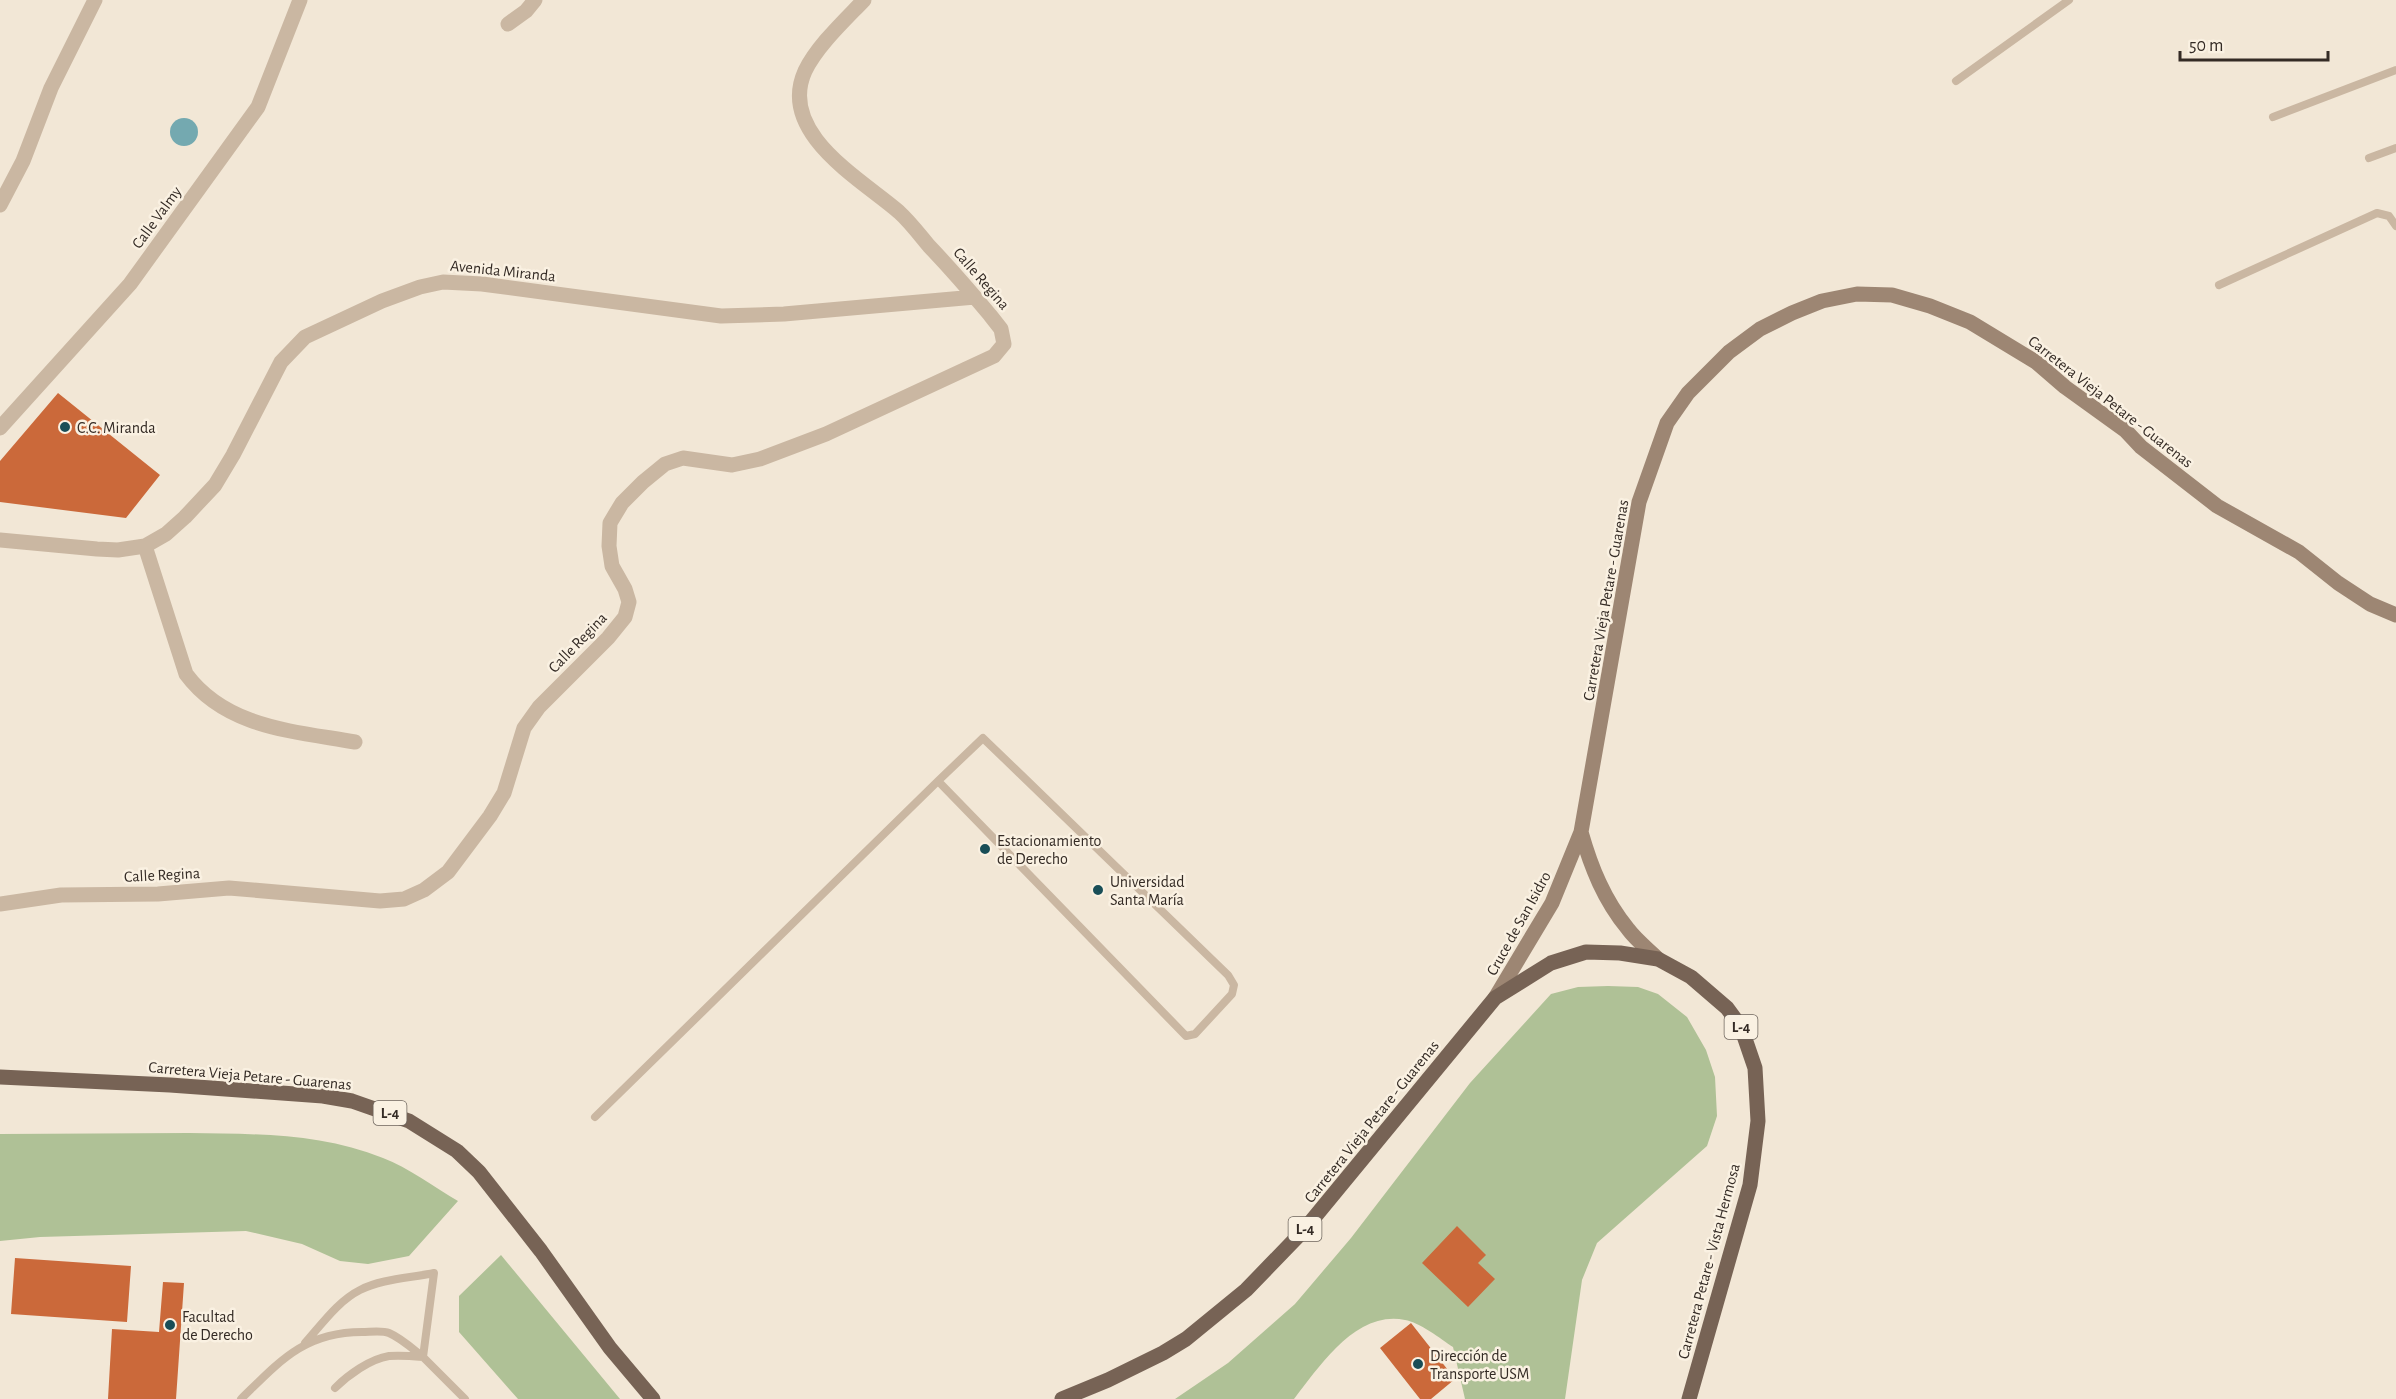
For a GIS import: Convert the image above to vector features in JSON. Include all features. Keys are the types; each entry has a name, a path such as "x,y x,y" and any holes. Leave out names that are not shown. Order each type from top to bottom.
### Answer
{"main road":[{"name":"Carretera Vieja Petare - Guarenas","path":"1581,832 1639,502 1667,423 1688,393 1729,352 1760,329 1792,313 1822,302 1857,294 1892,296 1930,306 1970,322 2036,362 2064,387 2126,432 2141,447 2217,506 2299,552 2338,583 2370,604 2396,615"},
{"path":"1581,832 1590,862 1610,904 1628,930 1658,959"},
{"name":"Cruce de San Isidro","path":"1495,998 1552,903 1581,832"},
{"name":"Cruce de San Isidro","path":"1495,998 1538,970 1570,956 1602,952 1658,959"},
{"name":"Carretera Petare - Vista Hermosa","path":"1658,959 1691,977 1727,1008 1741,1027 1749,1047 1758,1090 1758,1121 1750,1185 1689,1399"},
{"name":"Carretera Vieja Petare - Guarenas","path":"1062,1399 1108,1380 1186,1339 1246,1290 1304,1230 1495,998"},
{"name":"Carretera Vieja Petare - Guarenas","path":"0,1077 170,1084 323,1096 352,1101 409,1121 457,1151 479,1172 541,1251 610,1348 653,1399"}],"street":[{"path":"0,205 23,161 51,88 95,0"},
{"name":"Calle Valmy","path":"0,428 130,284 258,107 300,0"},
{"path":"508,24 526,11 535,0"},
{"name":"Calle Regina","path":"0,903 61,895 158,894 229,888 380,902 404,899 424,890 448,872 490,816 504,793 524,728 539,707 608,638 625,617 629,602 625,589 612,566 609,546 610,523 622,503 665,464 683,458 732,465 760,459 826,434 994,357 1004,344 1001,329 902,214 843,169 825,151 809,129 802,111 801,88 805,72 813,58 864,0"},
{"name":"Avenida Miranda","path":"0,540 118,550 145,546 166,534 215,485 281,362 305,337 381,301 420,286 444,282 482,284 721,316 784,314 975,297"},
{"path":"145,546 186,674 196,688 217,706 249,720 282,729 355,742"}],"lane":[{"path":"1956,81 2068,0"},
{"path":"2273,117 2396,70"},
{"path":"2368,158 2396,148"},
{"path":"2219,285 2376,213 2389,216 2396,226"},
{"path":"595,1118 938,781 983,738 1228,975 1234,985 1232,994 1196,1034 1186,1036 938,781"},
{"path":"241,1399 282,1359 305,1343 342,1302 361,1289 388,1281 434,1273 423,1357"},
{"path":"305,1343 355,1332 388,1332 423,1357 465,1399"},
{"path":"335,1388 343,1379 378,1359 391,1356 423,1357"}],"green space":[{"path":"1578,987 1638,987 1658,994 1687,1017 1706,1050 1715,1077 1717,1116 1707,1146 1597,1243 1582,1280 1565,1399 1465,1399 1453,1347 1417,1324 1405,1320 1387,1319 1371,1323 1341,1343 1315,1371 1294,1399 1175,1399 1228,1363 1295,1304 1351,1238 1470,1083 1551,994"},
{"path":"189,1133 288,1136 360,1150 412,1172 458,1201 409,1256 368,1264 340,1261 302,1244 246,1231 40,1237 0,1241 0,1134"},
{"path":"501,1255 620,1399 518,1399 459,1332 459,1296"}],"water":[{"path":"184,118 194,122 198,132 194,142 184,146 174,142 170,132 174,122"}],"building":[{"name":"C.C. Miranda","path":"58,393 160,475 126,518 0,502 0,461"},
{"path":"1457,1226 1486,1255 1478,1263 1495,1279 1468,1307 1422,1263"},
{"path":"15,1258 131,1266 127,1322 11,1314"},
{"path":"163,1282 184,1283 176,1399 108,1399 112,1329 159,1332"},
{"name":"Dirección de Transporte USM","path":"1411,1323 1455,1379 1431,1399 1420,1399 1380,1348"}],"place":[{"name":"C.C. Miranda","path":"65,427"},
{"name":"Estacionamiento de Derecho","path":"985,849"},
{"name":"Universidad Santa María","path":"1098,890"},
{"name":"Facultad de Derecho","path":"170,1325"},
{"name":"Dirección de Transporte USM","path":"1418,1364"}]}
